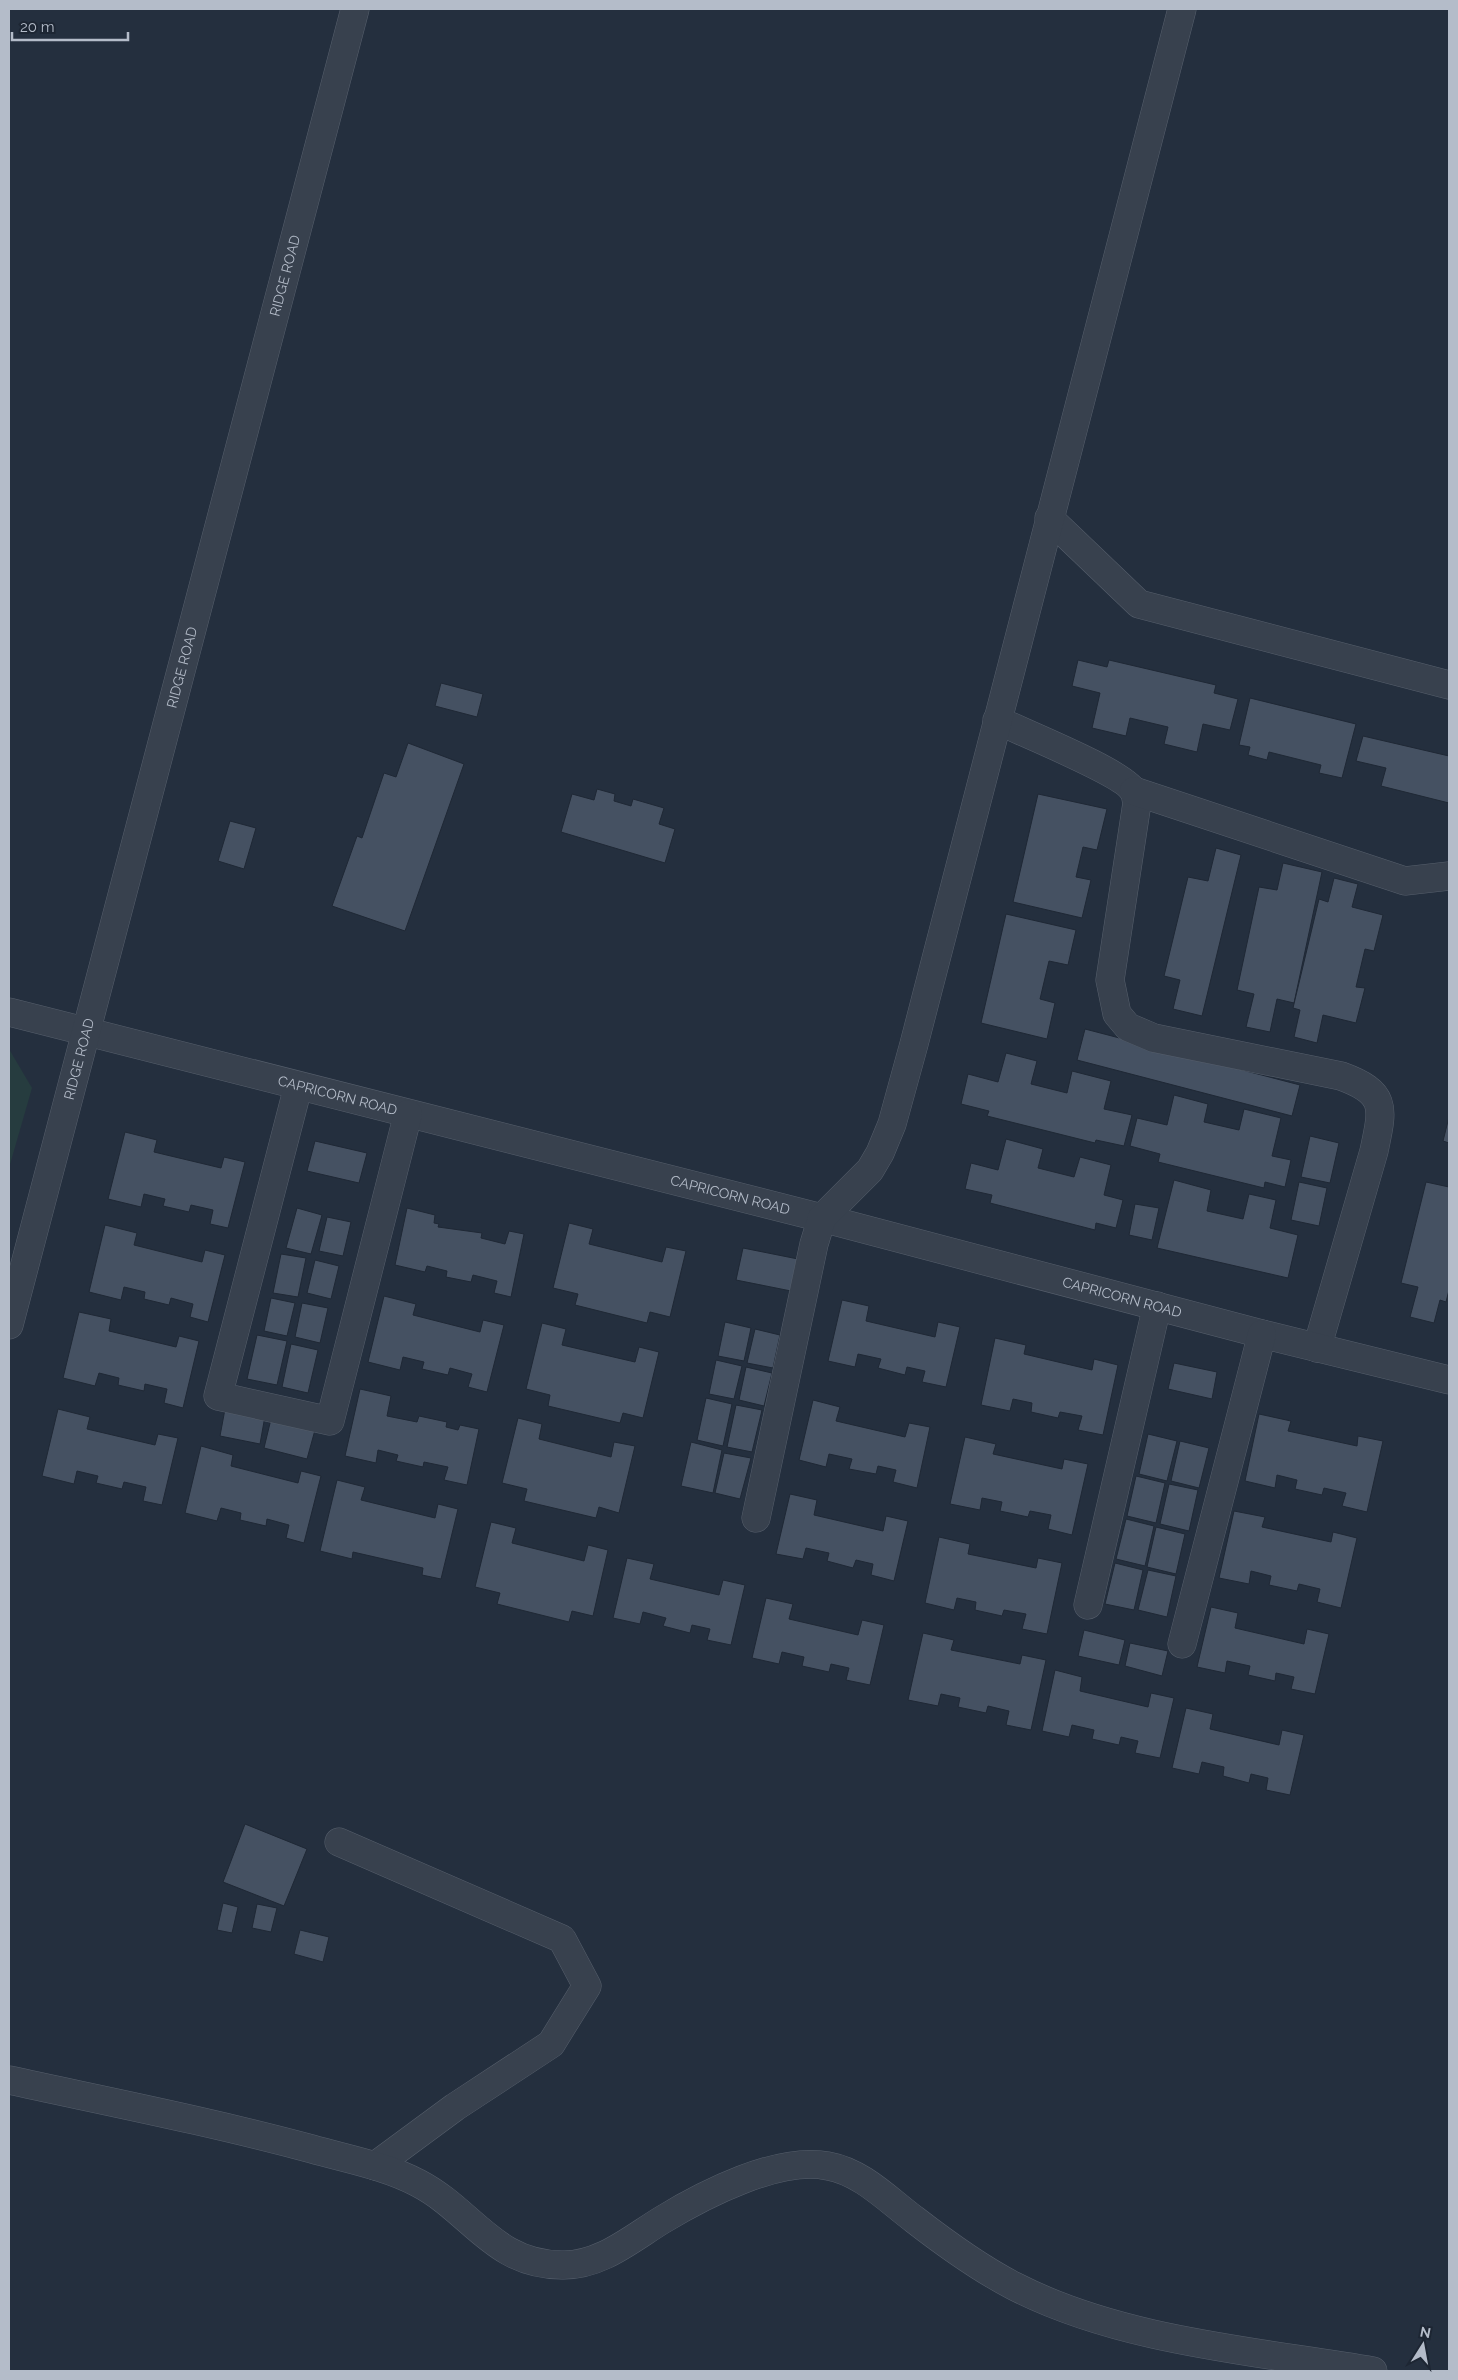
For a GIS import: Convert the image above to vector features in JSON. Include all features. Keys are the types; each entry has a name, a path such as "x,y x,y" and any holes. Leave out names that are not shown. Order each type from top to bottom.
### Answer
{"street":[{"name":"RIDGE ROAD","path":"9,1326 355,9"},
{"path":"756,1518 805,1278 822,1218 870,1170 880,1153 892,1124 1182,9"},
{"path":"1049,518 1139,604 1449,685"},
{"path":"997,720 1100,768 1120,779 1134,791 1405,880 1449,876"},
{"path":"1134,791 1137,803 1110,980 1117,1014 1128,1027 1154,1038 1341,1076 1362,1084 1373,1094 1379,1104 1380,1119 1374,1151 1317,1348"},
{"name":"CAPRICORN ROAD","path":"9,1012 822,1218 1262,1334 1449,1380"},
{"path":"298,1086 218,1396 330,1421 408,1114"},
{"path":"1088,1605 1157,1306"},
{"path":"1182,1644 1262,1334"},
{"path":"339,1842 562,1939 587,1986 551,2044 455,2107 375,2166"},
{"path":"9,2080 277,2139 375,2166 418,2182 450,2205 502,2250 529,2262 563,2266 589,2263 696,2202 762,2173 814,2163 833,2166 876,2188 932,2233 1013,2285 1085,2315 1188,2340 1373,2371"}],"green space":[{"path":"9,1049 32,1088 9,1168"}],"building":[{"path":"1078,660 1107,667 1109,660 1216,685 1214,693 1238,699 1230,730 1203,724 1197,752 1164,744 1168,727 1130,718 1126,736 1092,728 1100,693 1072,686"},
{"path":"441,683 483,694 477,717 435,706"},
{"path":"1250,698 1356,724 1342,778 1319,773 1321,765 1269,752 1267,760 1248,755 1250,747 1239,745"},
{"path":"1363,736 1449,756 1449,803 1381,786 1386,768 1356,761"},
{"path":"408,743 464,764 405,931 332,906 357,836 362,838 384,773 396,777"},
{"path":"597,789 615,794 614,801 631,806 633,799 664,808 659,824 675,829 665,863 561,832 572,794 594,800"},
{"path":"1038,794 1107,809 1097,850 1083,847 1076,877 1091,880 1082,918 1013,902"},
{"path":"230,821 256,828 244,869 218,861"},
{"path":"1216,848 1241,855 1202,1016 1173,1009 1180,980 1164,976 1188,877 1208,881"},
{"path":"1283,863 1322,872 1294,1003 1277,999 1270,1032 1246,1027 1254,994 1237,990 1259,887 1277,890"},
{"path":"1334,878 1358,884 1352,907 1383,915 1374,951 1365,949 1356,987 1365,988 1356,1023 1323,1015 1317,1043 1294,1037 1300,1010 1293,1008 1319,899 1328,902"},
{"path":"1006,914 1076,930 1068,965 1049,961 1040,999 1055,1003 1047,1039 981,1023"},
{"path":"1085,1029 1300,1085 1292,1116 1077,1060"},
{"path":"1006,1053 1037,1061 1031,1084 1067,1093 1072,1071 1111,1081 1104,1109 1132,1115 1124,1146 1096,1140 1095,1143 987,1116 989,1111 961,1104 968,1074 998,1082"},
{"path":"1174,1095 1208,1104 1204,1122 1239,1130 1244,1109 1281,1118 1272,1156 1291,1160 1285,1187 1265,1182 1264,1188 1158,1162 1160,1154 1130,1146 1137,1118 1167,1125"},
{"path":"1449,1117 1449,1143 1443,1141"},
{"path":"125,1132 157,1140 154,1152 221,1168 224,1157 245,1162 228,1228 210,1224 213,1210 191,1205 189,1212 163,1206 165,1199 144,1194 141,1207 108,1199"},
{"path":"1310,1136 1339,1143 1330,1183 1301,1177"},
{"path":"1006,1139 1043,1149 1038,1168 1074,1177 1080,1157 1111,1165 1104,1195 1123,1200 1116,1228 1096,1223 1095,1230 990,1203 992,1195 965,1189 971,1163 998,1170"},
{"path":"315,1141 367,1153 359,1183 307,1171"},
{"path":"1174,1180 1211,1190 1207,1211 1243,1219 1249,1194 1276,1200 1270,1228 1298,1235 1288,1278 1157,1248"},
{"path":"1299,1182 1327,1188 1319,1226 1291,1220"},
{"path":"1426,1182 1449,1187 1449,1290 1446,1302 1440,1300 1434,1323 1410,1317 1418,1287 1401,1283"},
{"path":"1135,1204 1159,1208 1152,1240 1129,1235"},
{"path":"297,1208 322,1215 311,1254 286,1248"},
{"path":"407,1208 435,1215 434,1223 439,1224 438,1227 482,1233 481,1238 505,1244 509,1231 524,1234 511,1297 494,1293 497,1281 473,1275 471,1282 446,1277 447,1271 427,1266 425,1272 395,1265"},
{"path":"327,1217 351,1222 343,1256 319,1251"},
{"path":"569,1223 593,1229 589,1244 662,1262 666,1247 686,1251 670,1317 650,1312 647,1323 575,1305 578,1294 553,1288"},
{"path":"105,1225 137,1233 134,1245 202,1262 205,1250 225,1255 208,1322 190,1317 193,1304 171,1298 169,1305 144,1299 145,1292 124,1287 121,1300 89,1292"},
{"path":"743,1248 798,1259 791,1291 736,1280"},
{"path":"281,1254 306,1258 298,1297 273,1293"},
{"path":"315,1260 339,1266 331,1299 307,1293"},
{"path":"384,1296 416,1304 413,1315 480,1332 483,1320 504,1325 487,1392 468,1387 472,1374 450,1368 448,1375 422,1369 424,1362 403,1357 400,1370 368,1362"},
{"path":"271,1298 295,1303 287,1336 264,1331"},
{"path":"842,1300 869,1306 866,1321 935,1337 938,1322 960,1327 946,1387 922,1382 925,1371 907,1367 905,1375 878,1368 881,1359 858,1354 855,1367 828,1361"},
{"path":"302,1303 328,1308 320,1343 295,1337"},
{"path":"79,1312 111,1319 109,1331 176,1347 179,1336 199,1341 183,1408 164,1403 167,1389 145,1384 144,1391 118,1385 119,1378 99,1373 95,1386 63,1378"},
{"path":"725,1322 751,1328 744,1361 718,1356"},
{"path":"542,1323 566,1329 562,1345 635,1362 639,1347 659,1352 643,1418 623,1413 620,1423 548,1406 550,1395 526,1389"},
{"path":"755,1329 780,1335 773,1368 747,1363"},
{"path":"257,1335 287,1341 277,1385 247,1379"},
{"path":"995,1338 1026,1345 1024,1354 1092,1370 1094,1359 1118,1365 1103,1435 1078,1430 1082,1416 1060,1412 1058,1418 1031,1412 1032,1403 1013,1399 1010,1411 981,1405"},
{"path":"291,1344 318,1350 308,1393 282,1387"},
{"path":"716,1360 742,1366 734,1399 709,1394"},
{"path":"1174,1363 1217,1372 1212,1399 1168,1389"},
{"path":"746,1367 772,1373 764,1406 739,1400"},
{"path":"360,1389 391,1396 387,1416 417,1422 419,1416 447,1422 446,1427 458,1430 460,1425 479,1429 467,1485 444,1480 448,1467 424,1462 423,1467 396,1461 398,1455 378,1450 376,1463 345,1456"},
{"path":"706,1398 732,1404 723,1446 697,1440"},
{"path":"813,1400 840,1407 836,1421 905,1437 909,1423 930,1427 917,1488 893,1482 896,1470 878,1466 876,1474 849,1469 852,1459 829,1454 826,1467 799,1460"},
{"path":"736,1405 762,1410 752,1452 727,1447"},
{"path":"58,1409 90,1417 87,1429 155,1445 158,1434 178,1438 162,1505 143,1501 146,1487 124,1482 122,1489 96,1483 98,1476 77,1471 74,1484 42,1476"},
{"path":"225,1409 265,1416 260,1444 220,1436"},
{"path":"1259,1414 1291,1421 1288,1431 1357,1446 1358,1436 1383,1441 1367,1512 1342,1506 1346,1493 1324,1488 1322,1495 1295,1489 1297,1480 1277,1475 1275,1488 1245,1481"},
{"path":"518,1418 542,1424 539,1439 611,1457 614,1442 635,1446 619,1513 599,1507 596,1518 524,1501 527,1489 502,1483"},
{"path":"271,1419 315,1430 307,1459 264,1448"},
{"path":"1148,1434 1177,1441 1167,1481 1139,1474"},
{"path":"965,1437 996,1444 993,1454 1062,1469 1064,1459 1088,1464 1072,1535 1048,1529 1051,1515 1030,1511 1028,1517 1000,1511 1002,1502 982,1498 980,1510 950,1504"},
{"path":"1180,1441 1209,1448 1199,1488 1171,1481"},
{"path":"691,1442 722,1450 713,1493 681,1486"},
{"path":"201,1446 233,1455 231,1466 298,1483 301,1471 321,1476 304,1543 286,1538 289,1525 267,1519 266,1526 240,1520 241,1513 221,1508 217,1521 185,1513"},
{"path":"724,1453 751,1458 740,1499 715,1493"},
{"path":"1136,1476 1165,1483 1156,1523 1127,1516"},
{"path":"337,1480 365,1487 361,1500 435,1518 438,1504 458,1509 441,1579 422,1575 423,1568 353,1552 352,1559 320,1551"},
{"path":"1169,1484 1198,1490 1189,1531 1160,1524"},
{"path":"790,1494 817,1500 814,1515 883,1531 886,1516 908,1521 894,1581 871,1575 873,1564 856,1560 853,1568 827,1561 829,1553 806,1548 803,1559 776,1554"},
{"path":"1234,1511 1265,1517 1262,1527 1331,1542 1333,1532 1357,1538 1341,1608 1317,1602 1320,1589 1299,1584 1297,1591 1269,1585 1271,1576 1251,1571 1249,1584 1219,1578"},
{"path":"1126,1519 1154,1526 1145,1566 1116,1559"},
{"path":"491,1522 516,1528 512,1543 584,1561 588,1545 608,1550 593,1616 572,1611 569,1622 497,1604 500,1593 475,1587"},
{"path":"1156,1527 1185,1534 1176,1574 1147,1567"},
{"path":"939,1537 970,1544 968,1554 1036,1568 1038,1558 1062,1563 1047,1634 1022,1629 1026,1614 1004,1610 1002,1616 975,1610 976,1602 957,1598 954,1610 925,1603"},
{"path":"627,1558 654,1564 650,1579 719,1595 723,1580 745,1585 731,1645 707,1640 710,1629 692,1625 690,1633 663,1626 666,1618 643,1612 640,1624 613,1618"},
{"path":"1115,1563 1143,1570 1134,1610 1105,1604"},
{"path":"1148,1570 1176,1576 1167,1617 1138,1610"},
{"path":"766,1598 793,1604 789,1619 858,1635 862,1620 884,1625 870,1685 846,1680 849,1668 831,1664 829,1672 802,1666 804,1657 782,1652 779,1664 752,1658"},
{"path":"1211,1607 1238,1613 1235,1628 1304,1644 1307,1629 1329,1634 1315,1694 1291,1689 1294,1677 1276,1673 1275,1681 1248,1675 1250,1666 1227,1661 1225,1673 1197,1667"},
{"path":"1084,1630 1125,1640 1119,1665 1078,1656"},
{"path":"923,1633 954,1640 951,1650 1020,1664 1022,1655 1046,1660 1031,1730 1006,1725 1009,1711 988,1706 986,1713 958,1707 960,1698 941,1694 938,1706 908,1700"},
{"path":"1130,1643 1168,1651 1162,1676 1125,1666"},
{"path":"1055,1670 1082,1677 1080,1691 1148,1707 1151,1693 1174,1698 1160,1758 1135,1753 1138,1741 1121,1737 1119,1745 1092,1739 1094,1730 1072,1725 1069,1737 1042,1731"},
{"path":"1186,1708 1213,1714 1210,1729 1279,1745 1282,1730 1304,1735 1290,1795 1266,1790 1268,1778 1251,1774 1249,1783 1223,1776 1224,1767 1202,1762 1199,1774 1172,1768"},
{"path":"245,1824 307,1849 284,1906 223,1882"},
{"path":"223,1903 238,1907 232,1933 217,1930"},
{"path":"257,1904 277,1908 271,1932 252,1928"},
{"path":"300,1930 329,1937 323,1962 294,1954"}]}
